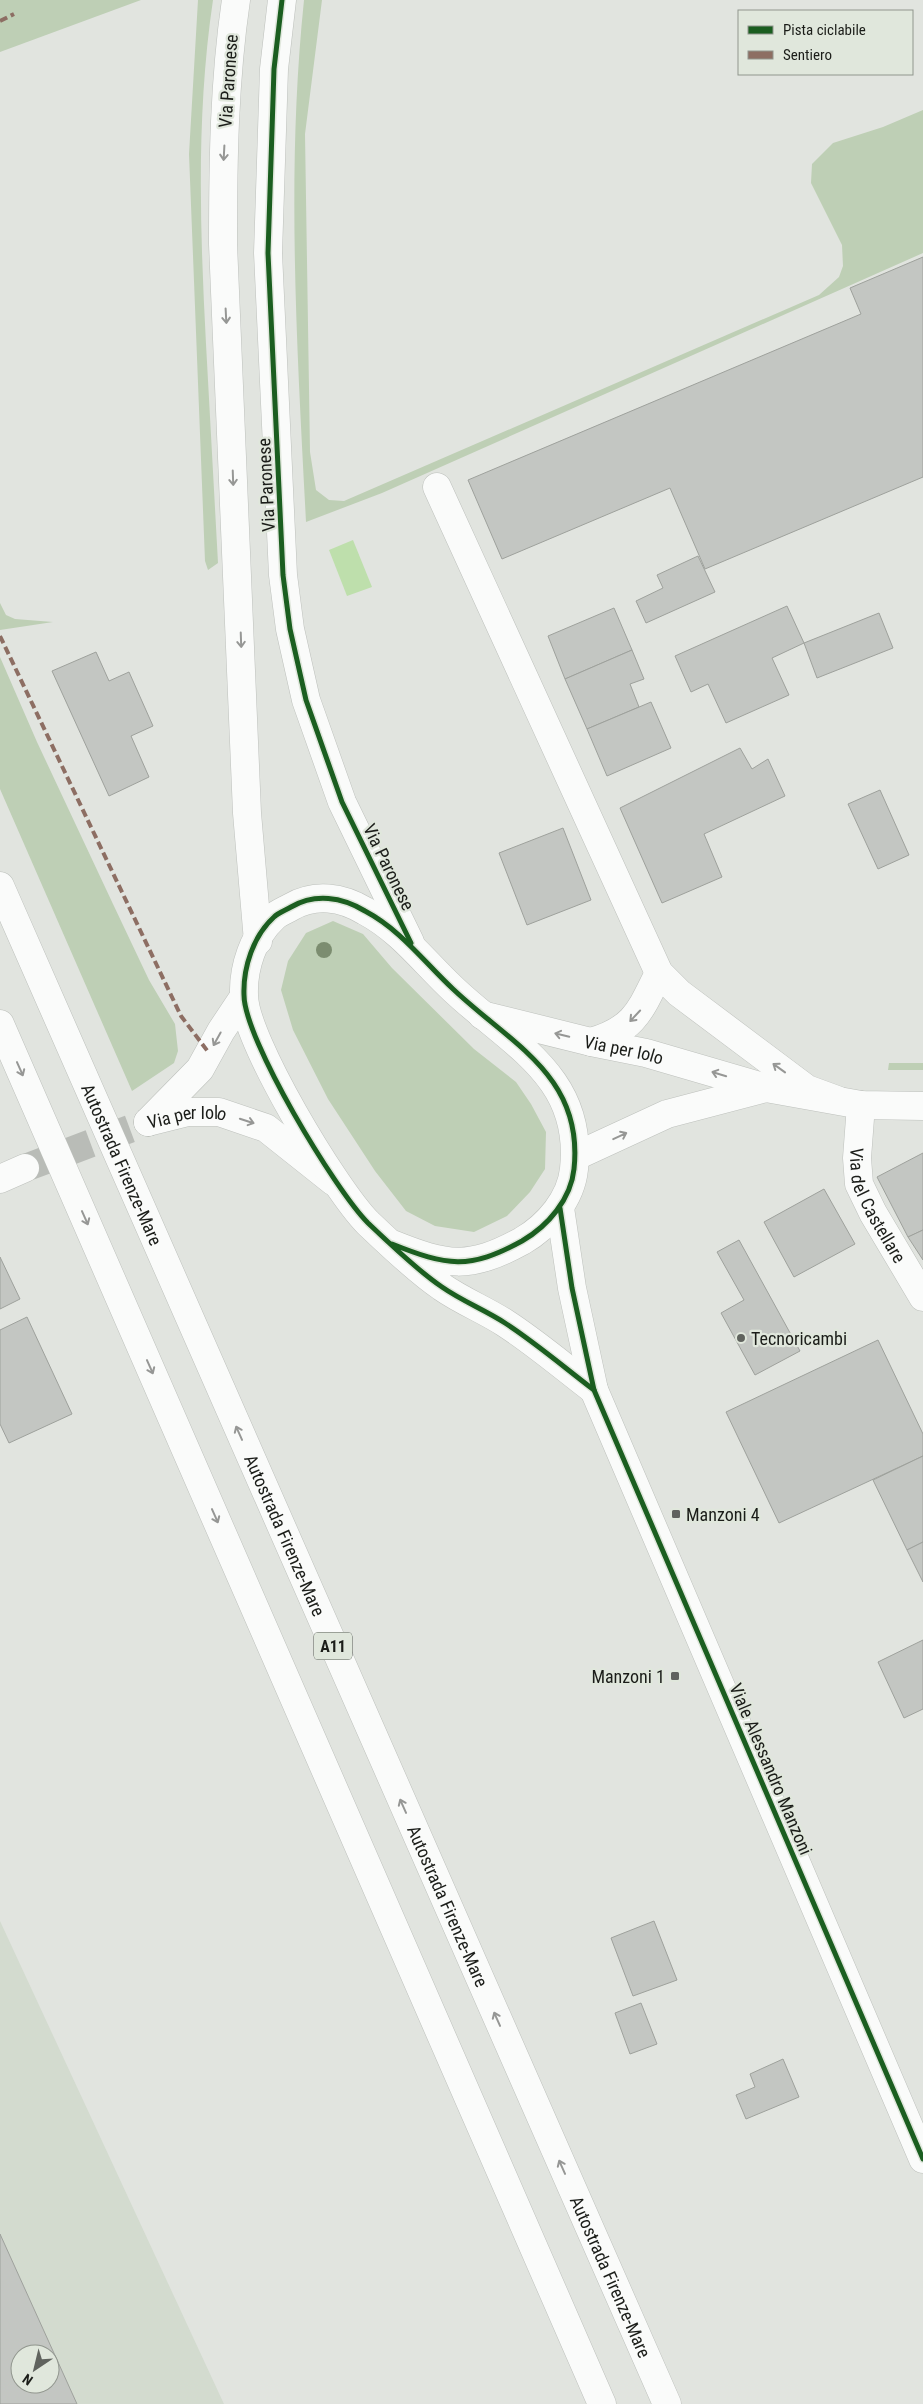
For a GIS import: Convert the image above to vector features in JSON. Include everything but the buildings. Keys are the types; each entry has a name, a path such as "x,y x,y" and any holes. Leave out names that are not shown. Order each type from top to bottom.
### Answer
{"main road":[{"name":"Via Paronese","path":"236,0 227,76 223,244 247,813 258,941"},
{"name":"Via Paronese","path":"282,0 274,69 268,254 284,575 289,620 306,700 342,802 412,945"},
{"path":"437,487 659,973 694,1004 807,1088 849,1103"},
{"name":"Autostrada Firenze-Mare","path":"0,886 667,2404"},
{"path":"392,1244 422,1256 450,1262 482,1260 535,1233 560,1208 572,1183 576,1156 574,1126 564,1097 547,1073 522,1047 451,987 412,945 365,910 338,900 320,897 300,902 274,918 258,941 246,965 243,998 253,1032 275,1077 334,1182 366,1221 392,1244 442,1287 506,1324 594,1390"},
{"path":"591,1042 611,1036 638,1015 659,973"},
{"name":"Via per Iolo","path":"243,998 221,1031 200,1069 148,1122 188,1112 219,1112 247,1121 266,1128 334,1182"},
{"name":"Via per Iolo","path":"482,1015 591,1042 646,1053 766,1088 849,1103 923,1106"},
{"path":"0,1024 602,2404"},
{"name":"Via per Iolo","path":"576,1156 667,1114 766,1088"},
{"name":"Via del Castellare","path":"849,1103 859,1184 873,1213 923,1297"},
{"path":"0,1179 25,1168"},
{"name":"Viale Alessandro Manzoni","path":"560,1208 572,1288 594,1390 923,2159"}],"shaded area":[{"path":"0,0 141,0 0,52"},
{"path":"198,0 213,0 204,86 201,172 204,301 218,563 208,570 205,561 189,154"},
{"path":"304,0 322,0 305,134 310,452 316,490 329,500 344,501 819,295 839,277 843,266 842,245 811,183 812,164 833,143 883,127 923,110 923,253 382,493 306,522 299,391 294,195 295,130"},
{"path":"353,540 372,587 347,596 329,550"},
{"path":"0,603 6,615 15,619 53,622 0,630"},
{"path":"0,657 37,742 149,980 175,1024 178,1051 174,1063 132,1091 0,789"},
{"path":"333,921 363,934 392,968 474,1049 516,1082 531,1104 546,1132 545,1169 530,1192 507,1216 474,1232 435,1226 406,1211 375,1171 328,1099 293,1030 281,990 288,961 306,933"},
{"path":"889,1063 923,1063 923,1070 888,1070"},
{"path":"0,1921 224,2404 0,2404"}],"tunnel":[{"path":"25,1168 148,1122"}],"marked path":[{"path":"0,21 14,14"},
{"path":"0,636 181,1016 209,1053"}],"cycle path":[{"path":"282,0 274,69 268,253 283,575 290,629 306,700 342,802 411,943"},
{"path":"392,1244 428,1257 458,1262 487,1257 522,1241 541,1228 557,1211 563,1201 572,1180 574,1169 574,1137 567,1109 555,1086 539,1065 453,989 390,927 347,902 319,898 309,900 274,917 260,933 251,953 245,974 244,995 248,1016 259,1045 314,1148 353,1206 394,1248 450,1292 517,1331 594,1390"},
{"path":"560,1208 572,1288 594,1390 923,2159"}],"place":[{"name":"Tecnoricambi","path":"741,1338"},
{"name":"Manzoni 4","path":"676,1514"},
{"name":"Manzoni 1","path":"675,1676"}]}
